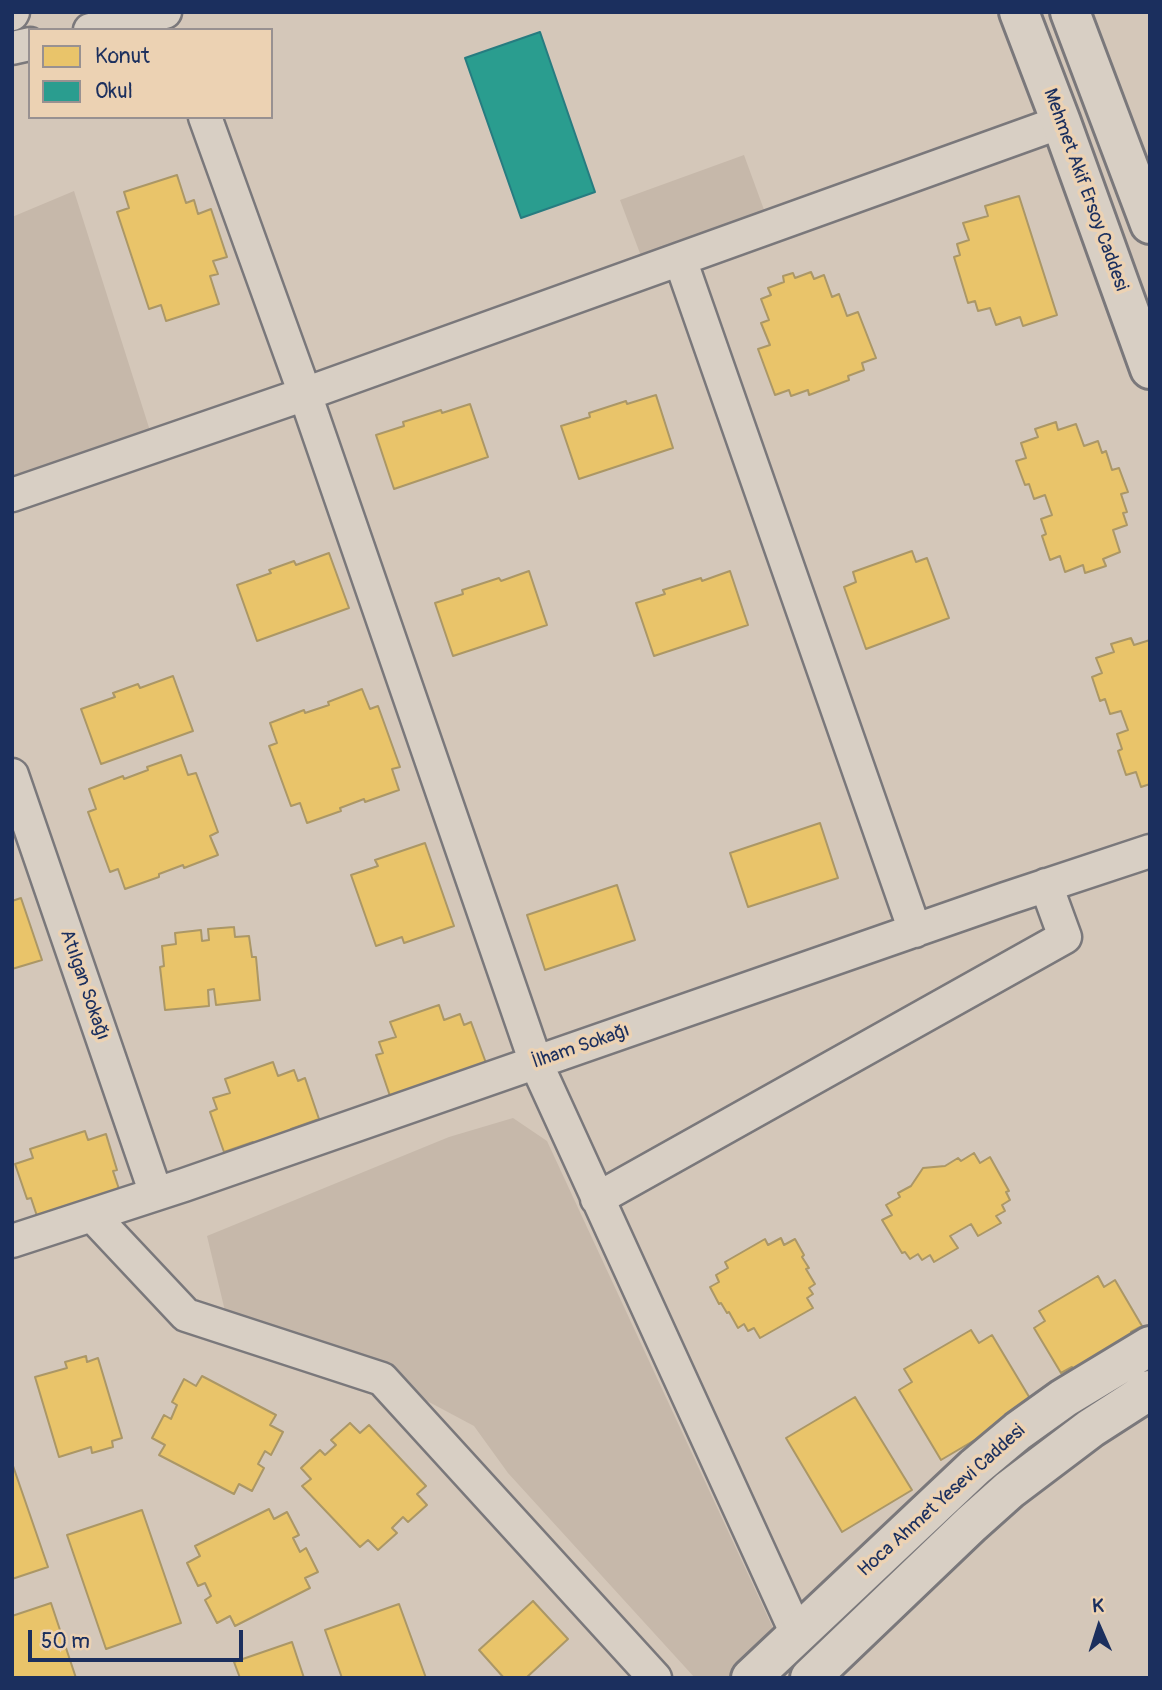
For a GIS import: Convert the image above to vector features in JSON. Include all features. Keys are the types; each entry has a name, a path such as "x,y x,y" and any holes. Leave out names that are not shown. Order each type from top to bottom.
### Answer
{"main road":[{"name":"Mehmet Akif Ersoy Caddesi","path":"1019,12 1150,369"},
{"path":"1070,12 1150,225"},
{"name":"Hoca Ahmet Yesevi Caddesi","path":"751,1678 975,1467 1018,1431 1064,1398 1150,1346"},
{"name":"Hoca Ahmet Yesevi Caddesi","path":"810,1678 1009,1490 1091,1427 1150,1390"}],"street":[{"path":"98,28 166,12"},
{"path":"206,119 305,394 536,1063 797,1634"},
{"path":"12,495 305,394 1061,122"},
{"path":"680,259 915,931"},
{"name":"Atılgan Sokağı","path":"12,775 156,1195"},
{"name":"İlham Sokağı","path":"12,1241 156,1195 1150,851"},
{"path":"597,1199 1065,937 1046,885"},
{"path":"92,1215 186,1315 382,1379 655,1678"}],"shaded area":[{"path":"744,155 767,218 644,264 620,200"},
{"path":"74,191 158,456 12,500 12,217"},
{"path":"513,1118 547,1141 779,1641 769,1678 695,1678 508,1473 474,1426 339,1354 225,1311 207,1236 449,1137"}],"building: Konut":[{"path":"177,175 186,203 194,200 198,214 211,209 227,257 213,261 218,274 210,276 219,304 166,321 161,305 149,309 117,212 129,208 124,192"},
{"path":"1019,196 1057,315 1023,326 1020,317 996,325 990,308 978,311 975,301 968,303 954,257 960,255 957,244 969,240 963,223 988,216 985,206"},
{"path":"811,272 814,279 824,275 832,297 839,294 847,316 858,312 876,358 862,363 864,370 848,376 849,380 809,395 808,390 791,396 789,390 775,395 758,349 770,345 761,323 769,320 761,299 771,295 768,288 784,282 783,276 793,273 795,278"},
{"path":"656,395 673,448 579,479 561,426 590,417 589,413"},
{"path":"470,404 488,457 394,489 376,435 404,426 403,422"},
{"path":"1056,422 1058,430 1076,424 1084,446 1098,441 1102,453 1106,451 1112,470 1119,468 1128,492 1121,494 1127,512 1123,513 1127,525 1113,530 1120,552 1103,559 1106,566 1085,573 1083,565 1065,572 1060,556 1050,560 1042,536 1046,534 1041,519 1052,515 1045,495 1034,499 1029,484 1025,485 1016,461 1026,458 1021,443 1038,437 1035,429"},
{"path":"912,551 916,562 927,558 949,618 866,649 844,587 856,582 853,572"},
{"path":"329,553 349,608 257,641 237,585 271,573 269,570 294,561 296,565"},
{"path":"529,571 547,625 453,656 435,603 463,594 462,590"},
{"path":"730,571 748,625 654,656 636,603 665,594 663,590"},
{"path":"1131,638 1134,645 1150,640 1150,784 1141,787 1136,772 1126,775 1118,751 1122,749 1117,734 1128,730 1121,711 1110,714 1105,699 1100,701 1092,677 1102,673 1096,658 1114,652 1111,644"},
{"path":"173,676 193,731 101,764 81,709 115,697 113,693 138,684 140,688"},
{"path":"362,689 370,709 378,706 400,767 392,769 399,790 365,802 364,799 340,808 341,811 307,823 300,803 291,806 269,746 277,743 270,723 304,710 305,713 329,705 328,702"},
{"path":"181,755 188,775 196,773 218,832 210,836 218,855 184,868 183,865 125,889 118,869 110,872 88,812 96,809 89,789 123,776 124,779 148,770 147,767"},
{"path":"820,823 838,878 748,907 730,853"},
{"path":"425,843 454,926 404,943 402,937 376,946 351,875 378,866 375,860"},
{"path":"617,885 635,940 545,970 527,915"},
{"path":"21,898 42,960 12,969 12,901"},
{"path":"234,927 235,937 249,936 252,957 256,957 260,1000 216,1005 214,989 208,990 209,1006 165,1010 160,967 164,966 162,946 176,944 175,933 201,930 202,941 209,940 208,929"},
{"path":"439,1005 444,1020 460,1014 464,1025 471,1022 486,1063 457,1073 459,1081 422,1094 419,1086 390,1096 376,1055 383,1053 379,1042 396,1037 390,1022"},
{"path":"273,1062 278,1076 294,1070 298,1081 305,1078 319,1119 291,1129 293,1137 256,1150 253,1142 224,1152 210,1112 217,1109 213,1098 230,1093 225,1079"},
{"path":"85,1131 88,1140 106,1134 117,1170 113,1171 123,1201 41,1228 15,1164 33,1158 30,1149"},
{"path":"974,1153 980,1163 990,1157 1009,1191 1006,1192 1010,1200 1002,1205 1005,1211 996,1216 1001,1223 978,1236 971,1224 950,1236 958,1248 934,1262 930,1255 922,1260 918,1254 910,1259 905,1252 902,1253 882,1220 892,1215 886,1205 900,1197 898,1193 911,1186 923,1168 945,1166"},
{"path":"781,1238 784,1245 795,1239 804,1255 802,1257 809,1268 806,1269 815,1284 809,1288 813,1294 807,1298 813,1308 760,1338 754,1328 748,1331 744,1324 738,1328 729,1312 719,1304 710,1287 719,1282 716,1275 728,1268 725,1262 765,1239 768,1245"},
{"path":"1098,1276 1104,1287 1115,1280 1142,1326 1131,1332 1139,1346 1080,1380 1072,1367 1061,1373 1034,1328 1045,1321 1039,1311"},
{"path":"971,1330 979,1343 992,1335 1034,1405 941,1460 899,1390 912,1382 904,1369"},
{"path":"86,1356 87,1362 98,1358 122,1438 112,1441 113,1447 92,1453 91,1447 59,1457 35,1377 67,1368 65,1362"},
{"path":"202,1376 276,1415 270,1425 283,1432 271,1455 265,1451 258,1464 264,1468 252,1491 239,1484 234,1494 159,1455 165,1445 152,1438 164,1415 171,1419 177,1405 172,1402 184,1379 196,1386"},
{"path":"855,1397 912,1490 842,1532 786,1438"},
{"path":"350,1423 360,1433 369,1425 426,1486 417,1494 427,1505 408,1522 403,1517 392,1528 397,1533 378,1550 368,1540 360,1547 302,1486 311,1479 301,1468 320,1450 325,1455 336,1445 331,1440"},
{"path":"12,1463 48,1567 12,1579"},
{"path":"269,1509 274,1519 287,1512 299,1535 293,1538 300,1552 306,1548 318,1572 305,1578 310,1588 235,1626 230,1616 217,1623 205,1600 211,1596 205,1583 198,1586 187,1563 200,1556 195,1546"},
{"path":"142,1510 181,1623 106,1649 67,1535"},
{"path":"533,1601 568,1639 526,1678 504,1678 479,1650"},
{"path":"51,1603 76,1678 12,1678 12,1616"},
{"path":"399,1604 426,1678 342,1678 325,1630"},
{"path":"292,1642 304,1678 240,1678 234,1662"}],"building: Okul":[{"path":"540,32 595,192 521,218 465,58"}]}
